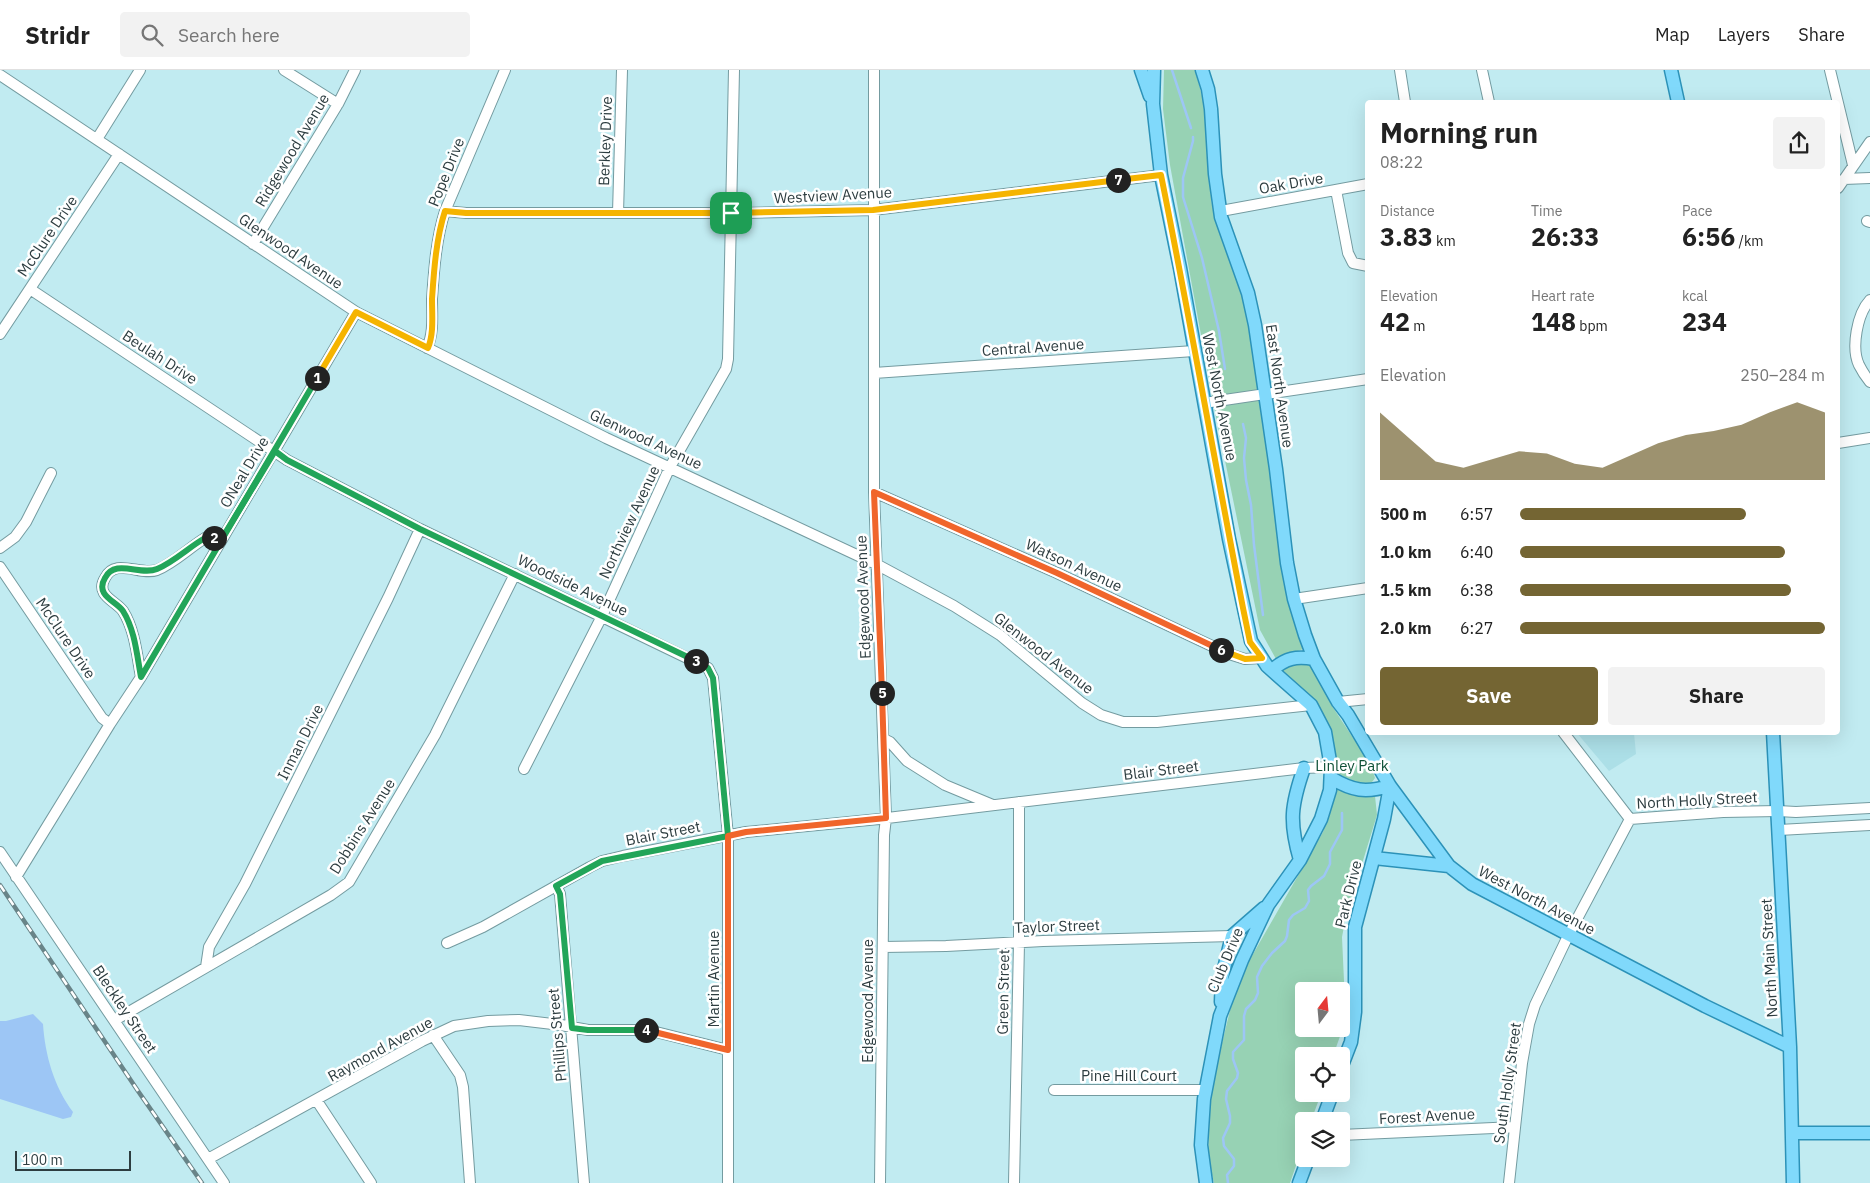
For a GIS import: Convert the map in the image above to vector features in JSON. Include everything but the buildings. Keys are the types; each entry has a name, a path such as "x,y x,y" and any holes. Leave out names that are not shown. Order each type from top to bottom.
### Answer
{"main road":[{"path":"1141,70 1153,104"},
{"name":"West North Avenue","path":"1154,70 1153,104 1161,175 1250,642 1272,670 1311,704"},
{"name":"East North Avenue","path":"1202,70 1208,89 1211,109 1215,174 1220,211 1248,293 1256,325 1287,563 1294,599 1314,659 1338,702"},
{"path":"1671,70 1678,100"},
{"path":"1272,670 1290,658 1314,659"},
{"name":"West North Avenue","path":"1338,702 1348,715 1390,786 1449,866 1472,884 1568,936 1732,1020 1790,1047"},
{"path":"1311,704 1325,732 1331,773 1344,786 1358,790 1372,791 1390,786"},
{"name":"North Main Street","path":"1773,735 1790,1047 1793,1183"},
{"path":"1300,860 1294,838 1292,816 1296,792 1304,768"},
{"name":"Club Drive","path":"1206,1183 1201,1130 1204,1090 1220,1016 1242,960 1268,905 1300,860 1322,819 1330,790 1331,773"},
{"name":"Park Drive","path":"1348,1047 1355,1012 1355,927 1384,819 1390,786"},
{"path":"1374,858 1449,866"},
{"path":"1220,1016 1222,977 1232,936 1268,905"},
{"path":"1792,1133 1870,1133"},
{"path":"1299,1183 1305,1167"}],"street":[{"path":"97,139 140,70"},
{"path":"284,70 338,104"},
{"name":"Ridgewood Avenue","path":"253,244 338,104 355,70"},
{"name":"Pope Drive","path":"428,348 432,338 432,298 439,229 505,70"},
{"name":"Berkley Drive","path":"618,213 622,70"},
{"name":"Northview Avenue","path":"524,769 602,616 670,468 726,369 728,359 734,70"},
{"name":"Edgewood Avenue","path":"874,70 874,492 886,818 880,1183"},
{"path":"1400,70 1405,100"},
{"path":"1482,70 1489,100"},
{"path":"1830,70 1837,100"},
{"name":"Glenwood Avenue","path":"0,75 356,312 670,468 876,564 954,606 1000,635 1082,703 1102,715 1123,722 1156,722 1311,704"},
{"path":"1840,111 1853,165"},
{"path":"1840,184 1870,142"},
{"name":"McClure Drive","path":"0,334 119,154"},
{"name":"Westview Avenue","path":"445,211 466,213 731,213 873,210 1161,175"},
{"path":"1840,184 1870,178"},
{"name":"Oak Drive","path":"1220,211 1365,185"},
{"path":"1336,190 1348,252 1353,263 1365,265"},
{"name":"Beulah Drive","path":"30,289 275,451"},
{"path":"1870,300 1860,315 1856,343 1858,364 1870,382"},
{"name":"ONeal Drive","path":"16,877 141,677 356,312"},
{"name":"Central Avenue","path":"874,373 1194,351"},
{"path":"1204,403 1365,379"},
{"path":"1840,443 1870,438"},
{"name":"Woodside Avenue","path":"275,451 287,460 420,529 708,668 713,678 728,836"},
{"path":"0,548 15,537 26,522 51,473"},
{"name":"Watson Avenue","path":"874,492 1057,573 1229,654 1245,659 1262,658"},
{"name":"Inman Drive","path":"206,967 209,948 246,884 388,598 420,529"},
{"path":"141,677 129,622 122,609 104,593 102,585 105,577 110,571 118,567 143,571 158,569 205,538 221,540"},
{"name":"McClure Drive","path":"0,567 102,718 110,724"},
{"name":"Dobbins Avenue","path":"115,1020 349,882 435,735 515,574"},
{"path":"1294,599 1365,588"},
{"path":"1338,702 1365,699"},
{"path":"1565,735 1630,819"},
{"name":"Blair Street","path":"884,739 890,742 907,761 945,786 994,805"},
{"name":"Blair Street","path":"447,943 482,927 602,861 746,832 886,818 1304,768 1331,773"},
{"name":"Green Street","path":"1014,1183 1019,943 1019,802"},
{"name":"North Holly Street","path":"1568,936 1630,819 1723,812 1796,812 1870,808"},
{"path":"1779,830 1870,825"},
{"name":"Martin Avenue","path":"728,836 728,1183"},
{"name":"Bleckley Street","path":"0,852 224,1183"},
{"name":"Phillips Street","path":"556,886 560,894 584,1183"},
{"name":"Taylor Street","path":"883,947 1232,936"},
{"name":"South Holly Street","path":"1509,1183 1518,1090 1529,1024 1535,1005 1568,936"},
{"name":"Raymond Avenue","path":"208,1160 433,1035 454,1026 488,1021 519,1020 588,1030 648,1030 728,1050"},
{"path":"433,1035 460,1075 463,1087 470,1183"},
{"name":"Pine Hill Court","path":"1054,1090 1204,1090"},
{"path":"317,1101 370,1183"},
{"name":"Forest Avenue","path":"1350,1135 1515,1127"}],"shaded area":[{"path":"1579,735 1634,735 1636,754 1609,771"},
{"path":"33,1014 43,1024 48,1059 61,1092 73,1112 71,1117 63,1119 0,1099 0,1021"}],"green space":[{"path":"1164,70 1195,70 1206,110 1207,159 1212,205 1245,296 1263,409 1284,585 1306,648 1276,659 1260,630 1216,417 1170,165 1163,109"},
{"name":"Linley Park","path":"1288,664 1311,664 1332,706 1371,765 1375,778 1370,785 1352,782 1337,774 1329,727 1281,670"},
{"name":"Linley Park","path":"1337,786 1355,795 1375,796 1377,815 1346,916 1342,937 1344,982 1295,982 1295,1038 1339,1038 1336,1047 1295,1047 1295,1102 1318,1102 1314,1112 1295,1112 1295,1167 1290,1183 1214,1183 1208,1158 1210,1092 1237,982 1323,832"}],"waterway":[{"path":"1172,70 1191,128"},
{"path":"1193,137 1183,178 1183,197 1202,258 1219,331 1225,369"},
{"path":"1243,424 1246,438 1244,458 1246,480 1251,505 1263,615"},
{"path":"1228,1183 1227,1175 1234,1166 1234,1159 1224,1146 1223,1138 1230,1123 1226,1099 1227,1091 1237,1078 1238,1073 1233,1059 1233,1052 1244,1040 1244,1016 1246,1009 1255,1000 1258,993 1257,977 1262,966 1285,941 1289,920 1293,915 1305,908 1309,901 1308,890 1324,876 1330,864 1330,852 1342,830 1342,813"}],"railway":[{"path":"0,885 202,1183"}],"route":[{"path":"731,213 466,213 445,211 439,229 432,298 432,338 428,348 356,312 275,451 141,677 129,622 122,609 104,593 102,585 110,571 118,567 151,571 158,569 205,538 221,540 275,451 287,460 398,518 683,654 708,668 713,678 728,836 602,861 556,886 560,894 572,1028 588,1030 648,1030 728,1050 728,836 746,832 886,818 874,492 1057,573 1229,654 1245,659 1262,658 1250,642 1161,175 873,210 731,213"}]}
